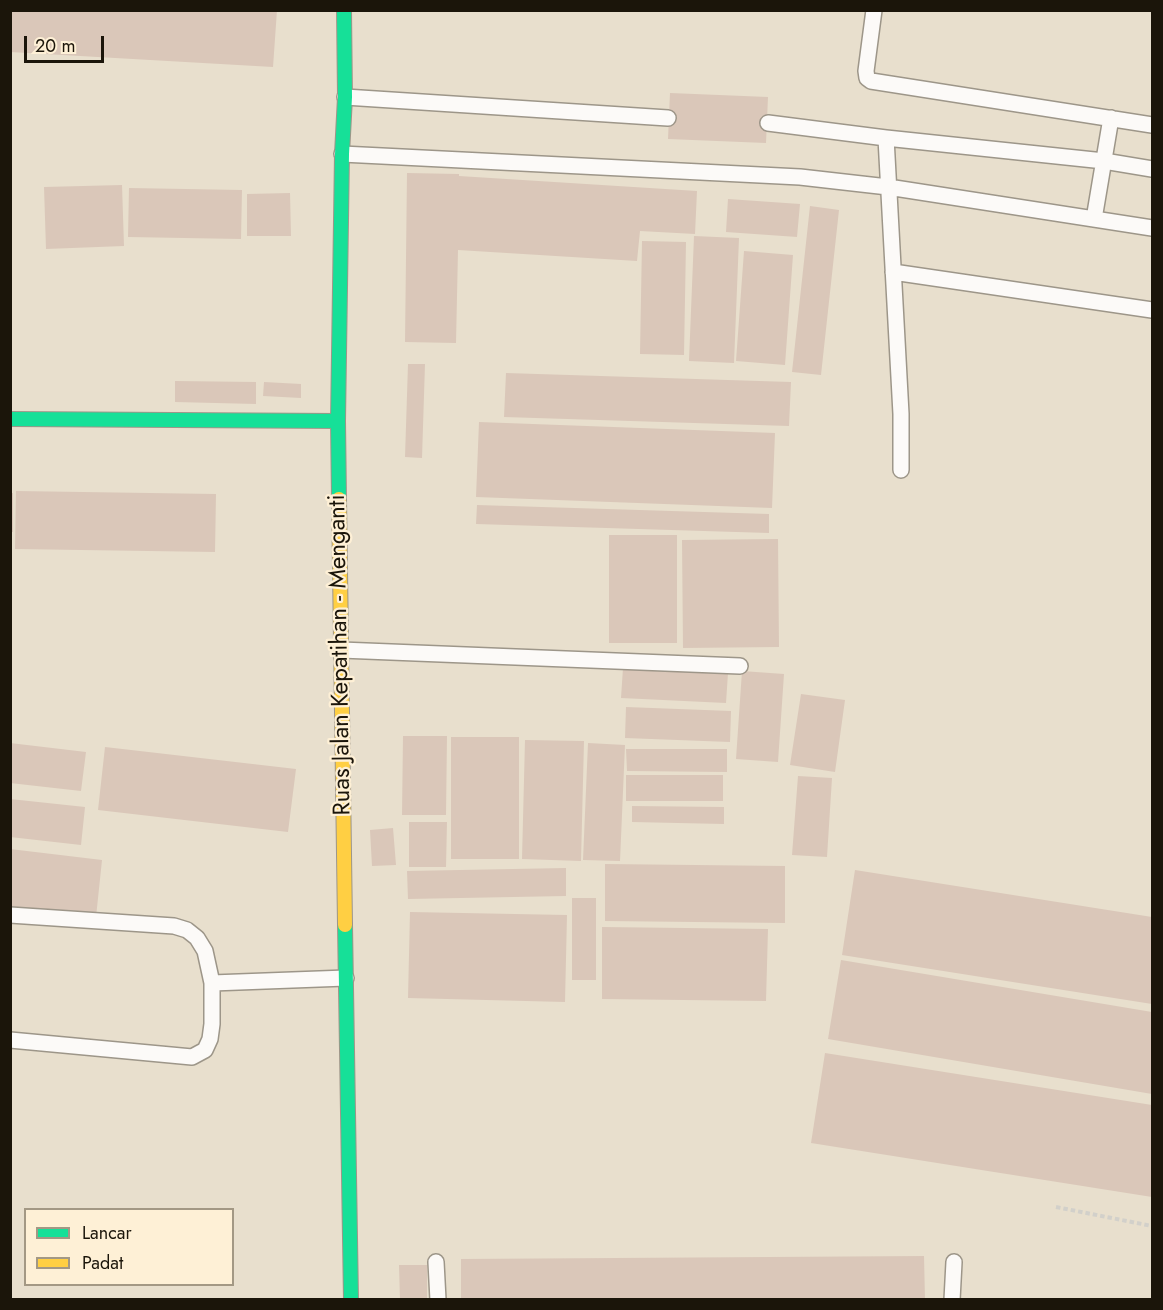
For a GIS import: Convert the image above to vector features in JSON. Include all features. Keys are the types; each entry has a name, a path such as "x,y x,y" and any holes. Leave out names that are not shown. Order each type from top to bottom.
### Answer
{"main road":[{"name":"Ruas Jalan Kepatihan - Menganti","path":"344,10 345,97 338,421 351,1299"},
{"path":"10,419 338,421"}],"lane":[{"path":"874,10 866,71 867,78 871,81 1152,125"},
{"path":"345,97 668,118"},
{"path":"1094,219 1111,118"},
{"path":"768,123 1104,161 1152,169"},
{"path":"886,138 901,414 901,470"},
{"path":"342,154 801,177 888,187 1152,228"},
{"path":"893,272 1152,310"},
{"path":"341,650 740,666"},
{"path":"10,915 174,926 187,930 197,938 205,951 212,983 210,1039 205,1050 192,1057 10,1040"},
{"path":"212,983 346,978"},
{"path":"436,1262 438,1299"},
{"path":"952,1299 954,1262"}],"path":[{"path":"1056,1207 1152,1226"}],"building":[{"path":"10,10 277,10 273,67 10,52"},
{"path":"670,93 768,97 766,143 668,139"},
{"path":"407,173 459,174 459,176 697,191 695,234 640,231 637,261 458,250 456,343 405,342"},
{"path":"122,185 124,246 46,249 44,187"},
{"path":"129,188 242,190 241,239 128,237"},
{"path":"290,193 291,236 247,236 247,194"},
{"path":"728,199 800,204 797,237 726,232"},
{"path":"810,206 839,210 821,375 792,372"},
{"path":"694,236 739,238 734,363 689,361"},
{"path":"642,241 686,242 684,355 640,354"},
{"path":"744,251 793,255 785,365 736,361"},
{"path":"408,364 425,364 422,458 405,457"},
{"path":"506,373 791,382 789,426 504,417"},
{"path":"175,381 256,382 256,404 175,402"},
{"path":"264,382 301,384 301,398 263,396"},
{"path":"479,422 775,433 772,508 476,497"},
{"path":"16,491 216,494 215,552 15,549"},
{"path":"10,493 13,493 13,532 10,532"},
{"path":"477,505 769,514 769,533 476,524"},
{"path":"609,535 677,535 677,643 609,643"},
{"path":"778,539 779,647 683,648 682,540"},
{"path":"623,668 728,673 726,703 621,698"},
{"path":"742,671 784,674 778,762 736,759"},
{"path":"801,694 845,700 835,772 790,765"},
{"path":"626,707 731,711 730,742 625,738"},
{"path":"403,736 447,736 446,815 402,815"},
{"path":"451,737 519,737 519,859 451,859"},
{"path":"525,740 584,741 581,861 522,859"},
{"path":"10,743 86,752 81,791 10,783"},
{"path":"588,743 625,745 620,861 583,860"},
{"path":"105,747 296,769 288,832 98,810"},
{"path":"626,749 727,749 727,772 627,771"},
{"path":"626,775 723,775 723,801 626,801"},
{"path":"798,776 832,778 827,857 792,855"},
{"path":"10,799 85,807 81,845 10,837"},
{"path":"632,806 724,807 724,824 632,822"},
{"path":"409,822 447,822 446,867 409,867"},
{"path":"393,828 396,865 372,866 370,830"},
{"path":"10,849 102,860 96,917 10,908"},
{"path":"605,864 785,866 785,923 605,921"},
{"path":"566,868 566,896 408,899 407,871"},
{"path":"855,870 1152,917 1152,1004 842,955"},
{"path":"572,898 596,898 596,980 572,980"},
{"path":"410,912 567,915 565,1002 408,998"},
{"path":"602,927 768,929 766,1001 602,999"},
{"path":"841,960 1152,1012 1152,1094 828,1039"},
{"path":"825,1053 1152,1105 1152,1197 811,1143"},
{"path":"924,1256 925,1300 461,1300 461,1259"},
{"path":"399,1265 427,1265 427,1300 400,1300"}],"traffic: fast":[{"path":"339,499 338,421 345,97 344,10"},
{"path":"10,419 338,421"},
{"path":"345,925 351,1300"}],"traffic: slow":[{"path":"339,499 345,925"}]}
